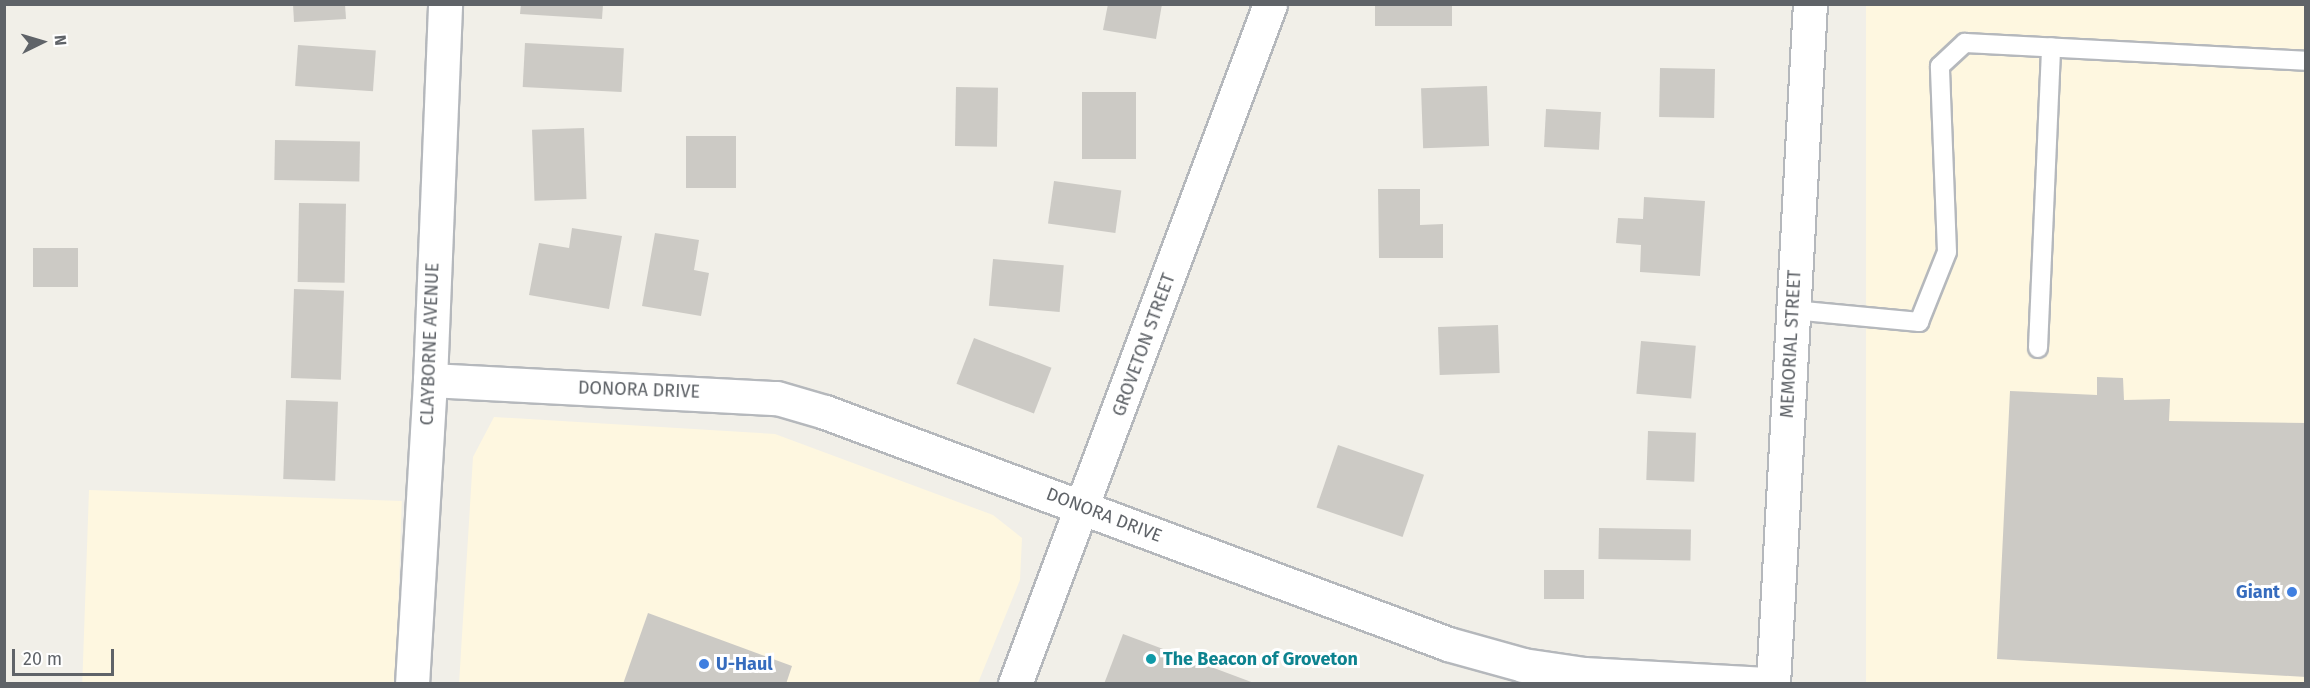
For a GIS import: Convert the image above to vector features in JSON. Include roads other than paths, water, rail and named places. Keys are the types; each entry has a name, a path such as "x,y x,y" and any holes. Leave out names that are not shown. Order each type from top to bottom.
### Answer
{"street":[{"name":"CLAYBORNE AVENUE","path":"412,684 430,380 445,4"},
{"name":"GROVETON STREET","path":"1015,684 1084,507 1270,4"},
{"name":"MEMORIAL STREET","path":"1772,684 1810,4"},
{"name":"DONORA DRIVE","path":"430,380 777,398 1084,507 1448,644 1522,665 1584,674 1772,684"}],"lane":[{"path":"1793,310 1919,322 1947,252 1940,66 1965,43 2306,61"},
{"path":"2038,348 2051,47"}],"place":[{"name":"Giant","path":"2292,592"},
{"name":"The Beacon of Groveton","path":"1151,659"},
{"name":"U-Haul","path":"704,664"}]}
